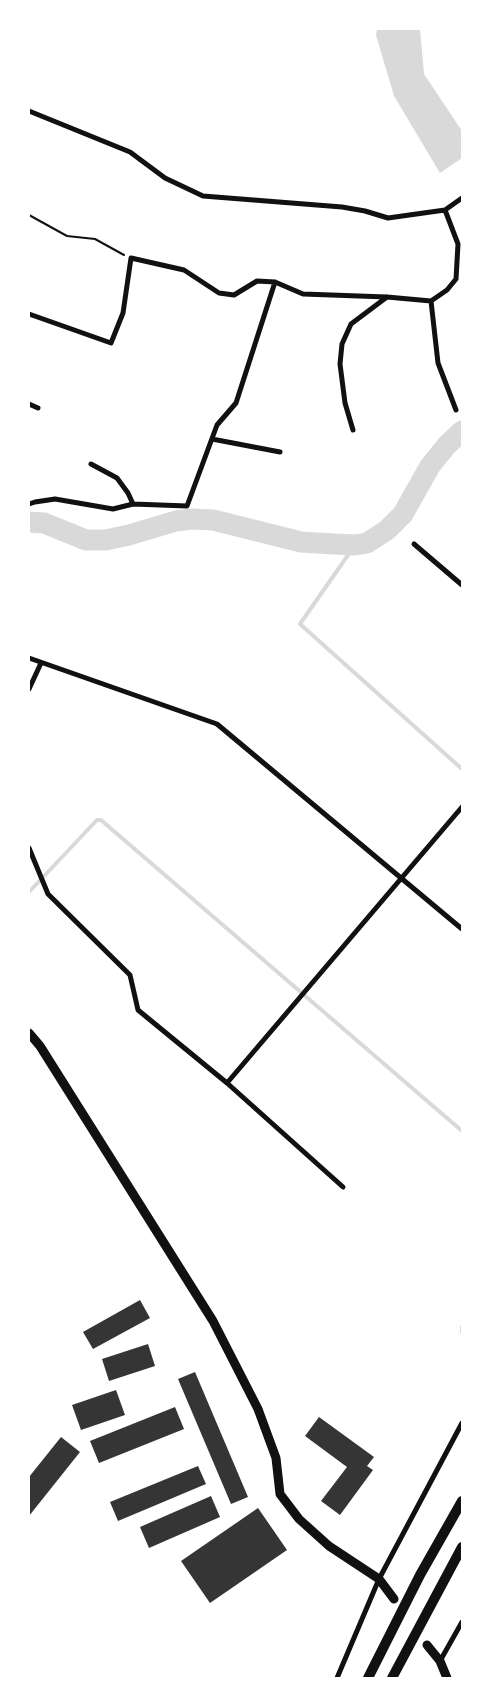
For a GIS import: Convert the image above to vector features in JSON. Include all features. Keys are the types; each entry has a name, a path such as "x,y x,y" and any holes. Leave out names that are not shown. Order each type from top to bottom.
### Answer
{"highway":[{"path":"368,1678 420,1575 462,1501"},
{"path":"392,1678 462,1547"}],"main road":[{"path":"29,1033 40,1046 213,1321 258,1409 276,1458 280,1494 299,1519 329,1546 379,1579 394,1599"},
{"path":"428,1645 440,1661 447,1678"}],"street":[{"path":"29,111 130,152 165,178 203,196 342,207 388,218 445,210 462,198"},
{"path":"29,314 111,343 123,313 131,258 184,270 219,293 234,295 257,281 275,282 303,294 387,297 432,301 447,290 456,279 458,244 445,210"},
{"path":"29,504 55,499 112,509 133,504 186,506 217,425 236,403 275,282"},
{"path":"353,430 345,402 340,364 342,344 351,324 387,297"},
{"path":"432,301 438,363 456,410"},
{"path":"29,404 38,408"},
{"path":"212,439 280,452"},
{"path":"91,464 117,478 128,493 133,504"},
{"path":"414,544 462,585"},
{"path":"29,658 216,724 462,929"},
{"path":"29,689 42,663"},
{"path":"227,1082 462,807"},
{"path":"29,848 48,894 130,975 138,1010 227,1082 342,1187"},
{"path":"337,1678 379,1579 462,1423"},
{"path":"440,1661 462,1622"}],"path":[{"path":"29,215 67,236 95,239 131,258"}],"shaded area":[{"path":"377,29 420,29 424,74 462,131 462,158 440,173 394,96 376,35"}],"building":[{"path":"140,1300 150,1318 93,1349 83,1332"},
{"path":"148,1344 155,1366 109,1381 102,1359"},
{"path":"195,1372 248,1497 231,1504 178,1379"},
{"path":"116,1390 125,1415 81,1430 72,1405"},
{"path":"175,1407 184,1429 99,1463 90,1441"},
{"path":"319,1417 374,1457 367,1466 373,1470 340,1515 321,1501 347,1467 305,1436"},
{"path":"61,1437 80,1452 29,1516 29,1477"},
{"path":"198,1466 206,1484 118,1521 110,1502"},
{"path":"211,1496 220,1517 149,1548 140,1527"},
{"path":"258,1508 287,1550 210,1603 181,1561"}],"waterway":[{"path":"29,522 44,523 86,540 106,540 176,521 192,519 213,520 301,542 355,545 367,543 387,530 403,514 430,466 447,445 462,431"},
{"path":"355,545 300,624 462,769"},
{"path":"29,892 97,820 101,820 462,1131"},
{"path":"462,1327 462,1332"}]}
